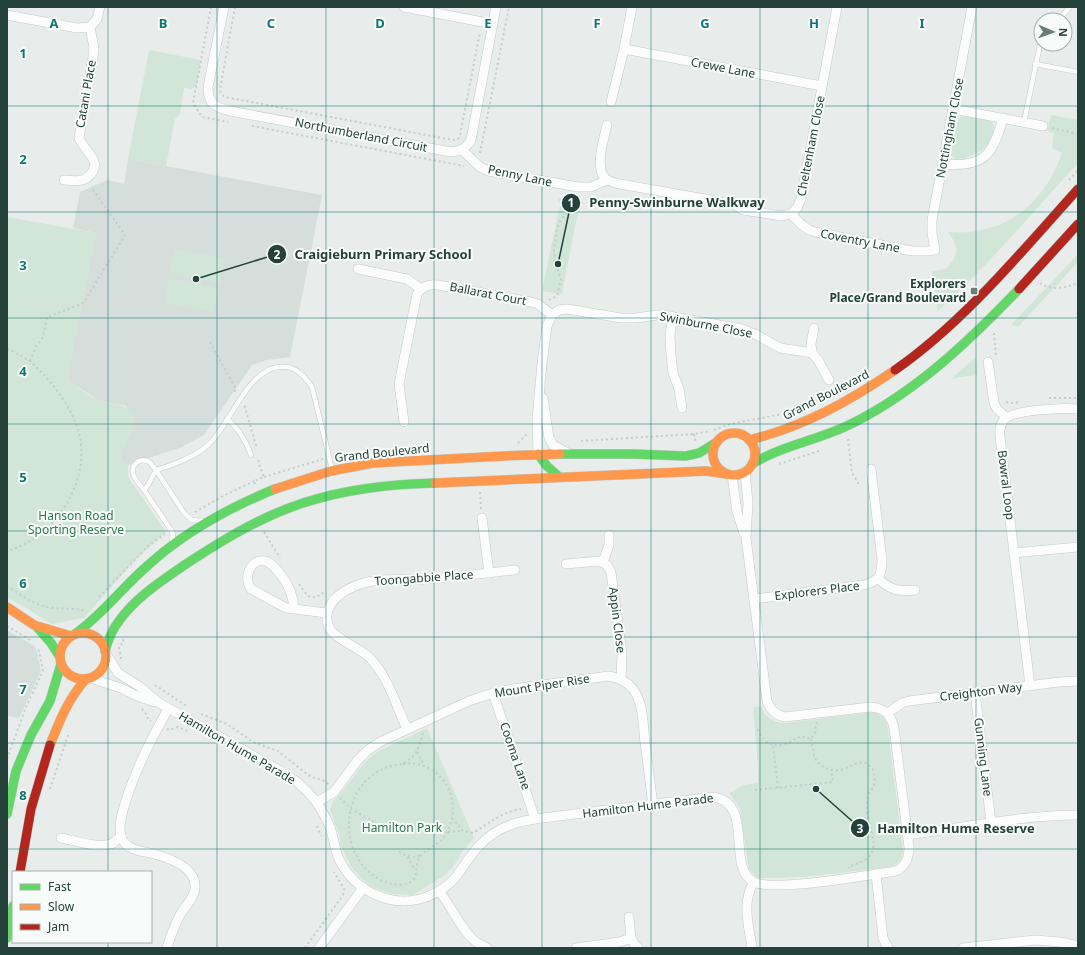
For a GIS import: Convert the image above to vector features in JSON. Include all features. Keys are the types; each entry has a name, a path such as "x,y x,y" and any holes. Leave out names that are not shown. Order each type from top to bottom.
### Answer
{"street":[{"path":"7,15 77,28 90,27 97,19 100,7"},
{"name":"Northumberland Circuit","path":"224,7 208,87 209,100 214,105 230,111 451,152 462,150"},
{"path":"404,7 493,24"},
{"path":"462,150 467,147 471,140 496,7"},
{"path":"611,102 624,49 632,7"},
{"name":"Cheltenham Close","path":"791,214 797,208 801,199 837,7"},
{"name":"Nottingham Close","path":"935,250 932,233 932,220 972,7"},
{"name":"Catani Place","path":"85,180 94,170 95,164 94,159 80,142 79,138 94,48 90,27"},
{"name":"Crewe Lane","path":"624,49 822,86"},
{"path":"953,109 1043,126"},
{"path":"943,164 960,166 972,164 980,160 989,152 995,142 1003,118"},
{"path":"607,124 600,161 602,174 607,180 620,184 734,204 743,210 781,216 791,214"},
{"name":"Penny Lane","path":"462,150 474,162 488,171 578,188 591,187 607,180"},
{"path":"64,180 85,180"},
{"name":"Grand Boulevard","path":"749,440 786,430 845,402 877,383 906,362 934,340 963,314 1078,190"},
{"name":"Coventry Lane","path":"791,214 800,224 814,232 912,251 935,250"},
{"path":"20,871 31,809 48,750 64,711 75,691 102,669 105,662 105,652 109,635 121,618 133,605 218,543 275,514 303,504 361,489 401,484 558,476 706,471 730,474 745,472 752,464 780,449 821,437 853,423 893,400 912,386 956,352 978,332 1078,224"},
{"path":"358,269 407,279 421,289 417,294 398,384 404,422"},
{"name":"Ballarat Court","path":"421,289 430,284 438,284 531,302 538,304 552,315"},
{"name":"Swinburne Close","path":"552,315 559,310 567,309 621,318 636,318 657,315 672,317 742,330 757,335 780,348 812,353"},
{"path":"552,315 547,326 544,341 537,419 538,454 547,466 558,476"},
{"path":"672,317 670,337 671,356 673,373 679,389 682,408"},
{"path":"814,328 811,344 812,353 818,360 829,380"},
{"path":"992,359 994,403 997,409 1006,417 1020,412 1058,408 1078,409"},
{"path":"541,387 549,438 553,445 570,454"},
{"name":"Bowral Loop","path":"1006,417 1002,421 1000,434 1030,686"},
{"path":"746,538 737,512 730,474 717,466 714,461 714,448 717,442 726,435 732,433 744,436 749,440 754,451 752,464"},
{"name":"Grand Boulevard","path":"73,635 86,627 146,567 172,546 211,520 260,494 332,470 396,462 538,454 621,453 681,456 699,453 717,442"},
{"path":"871,468 882,560 881,574 878,579 895,591 902,592 915,590"},
{"path":"745,472 748,503 746,538 767,701 769,706 776,714 785,717 870,707 882,709 888,713 894,728 908,835 909,854 904,865 896,871 790,885 762,884 754,882 747,896 746,905 752,948"},
{"name":"Toongabbie Place","path":"482,518 489,573"},
{"path":"566,564 594,560 603,562 609,545 609,535"},
{"path":"1014,553 1078,547"},
{"path":"294,609 291,594 285,580 272,564 260,560 256,562 247,574 247,584 251,589 279,605 294,609 327,613 328,624 332,632 368,657 384,677 407,729"},
{"name":"Appin Close","path":"603,562 611,572 622,653 621,680"},
{"name":"Toongabbie Place","path":"327,613 332,602 339,595 363,582 426,579 515,570"},
{"name":"Explorers Place","path":"754,599 864,585 872,583 878,579"},
{"path":"7,607 34,625 51,643 64,670 74,678 88,679"},
{"path":"34,625 51,631 73,635 82,633 90,634 97,638 102,644 105,652"},
{"path":"7,814 16,771 31,735 50,701 62,645 73,635"},
{"name":"Hamilton Hume Parade","path":"105,652 118,673 139,686 159,704"},
{"name":"Mount Piper Rise","path":"317,802 334,792 353,766 368,750 386,738 469,701 493,693 513,689 609,676 621,680"},
{"name":"Hamilton Hume Parade","path":"88,679 121,688 159,704 286,774 307,790 317,802 331,831 339,860 346,871 363,888 394,901 414,900 440,891 454,880 472,853 482,842 505,826 520,822 712,797 725,800 730,804 735,814 743,870 748,878 754,882"},
{"path":"621,680 633,689 640,705 653,805"},
{"name":"Creighton Way","path":"888,713 898,705 909,701 1059,682 1078,681"},
{"name":"Cooma Lane","path":"493,693 535,820"},
{"name":"Gunning Lane","path":"975,693 991,822"},
{"path":"167,948 180,916 196,890 193,876 187,869 168,858 138,851 124,843 121,836 121,822 122,813 133,780 145,750 168,709"},
{"path":"908,835 991,822 1056,815 1078,815"},
{"path":"61,838 96,845 106,845 113,843 121,836"},
{"path":"876,874 883,938 888,948"},
{"path":"319,948 363,888"},
{"path":"440,891 467,932 477,942 487,948"},
{"path":"7,938 12,911"},
{"path":"629,917 631,938 638,948"},
{"path":"576,948 620,942 631,938"},
{"path":"963,948 1035,940 1060,942 1078,946"}],"lane":[{"path":"1024,122 1038,52"},
{"path":"1035,64 1078,72"},
{"path":"144,490 156,470 175,464 202,450 215,438 238,402 263,372 276,367 288,367 299,372 308,380 312,387 332,470"},
{"path":"228,419 242,435 251,455"},
{"path":"172,546 171,530 133,473 133,467 136,463 147,461 151,464 184,513 189,517 196,521 211,520"}],"path":[{"path":"211,7 193,102 202,117 233,123"},
{"path":"236,7 220,89 222,96 453,140 458,139 460,135 482,22"},
{"path":"249,126 464,166 474,162 480,156 509,7"},
{"path":"1043,126 1078,134"},
{"path":"30,361 36,347 43,337 47,317 84,302 125,235 85,180"},
{"path":"544,308 550,300 557,296 561,280 555,260 554,250 557,228 562,218 576,204 578,188"},
{"path":"1040,283 1054,289 1078,283"},
{"path":"992,359 993,333 997,329"},
{"path":"7,349 30,361 44,374 67,405 80,438 81,463 72,492 60,514 39,535 19,547 7,551"},
{"path":"1045,399 1078,398"},
{"path":"1003,401 1010,403 1022,402"},
{"path":"848,439 852,473 860,486"},
{"path":"479,481 482,518"},
{"path":"7,586 39,605 79,609 88,611 96,617"},
{"path":"7,626 33,642"},
{"path":"118,673 123,664 119,647 124,640"},
{"path":"7,759 26,707 44,672 37,646"},
{"path":"151,683 191,709"},
{"path":"140,707 147,715 148,720 169,730 178,727 188,732"},
{"path":"196,711 227,724 253,742 278,751 308,775 325,781 351,809 387,829"},
{"path":"816,714 817,728 811,739 815,760 823,767 831,770 840,770 861,762 871,766 875,776 874,786 868,795 867,804 867,814 873,837 872,851 866,860 849,866 850,878"},
{"path":"403,764 417,752 423,732 423,722"},
{"path":"758,728 762,738 767,743 773,745 787,744 799,737 811,739"},
{"path":"50,789 70,729"},
{"path":"773,745 778,788"},
{"path":"417,752 425,766"},
{"path":"399,852 407,856 416,857 422,854 441,841 448,832 452,818 452,799 448,786 437,774 425,766 416,764 403,764 385,768 376,772 356,796 351,809 349,831 350,840 356,856 365,868 376,878 383,881 402,885 412,881 415,877 418,862 422,854"},
{"path":"755,790 833,782 831,770"},
{"path":"448,832 463,831 473,833 502,814 514,810 532,808"},
{"path":"452,818 463,831"},
{"path":"317,825 322,841"},
{"path":"407,856 416,871"},
{"path":"305,948 343,895 344,891 342,884 333,870"}],"shaded area":[{"path":"128,159 322,195 290,357 267,360 252,365 204,435 182,447 128,465 122,462 121,456 124,444 132,431 126,406 99,401 72,383 67,377 96,233 73,228 80,192 107,180 124,184"},
{"path":"7,630 36,648 41,671 19,718 7,716"}],"green space":[{"path":"149,50 201,60 197,85 191,89 184,88 180,114 175,119 166,166 128,159"},
{"path":"1051,115 1078,120 1078,163 992,258 938,311 932,271 946,269 956,255 955,243 948,232 968,232 987,229 1019,214 1033,202 1044,188 1062,153 1052,148 1054,133 1047,131"},
{"path":"967,116 989,119 994,126 992,136 987,145 980,151 971,156 957,160 950,154 957,121 961,117"},
{"path":"557,197 584,202 579,206 562,294 542,291 560,205"},
{"name":"Hanson Road Sporting Reserve","path":"7,217 96,233 67,377 77,387 95,399 116,404 132,411 133,428 123,449 121,457 122,462 128,465 128,477 166,532 136,559 84,618 52,624 7,597"},
{"path":"174,249 224,258 219,283 169,273"},
{"path":"1078,254 1078,262 1018,327 1011,325"},
{"path":"169,278 218,288 213,312 165,303"},
{"path":"976,357 978,375 952,378"},
{"path":"761,706 765,714 770,719 785,723 873,712 884,718 888,729 903,850 901,859 898,863 890,867 804,877 760,878 755,876 749,869 748,865 740,808 729,793 744,785 758,783 753,707"},
{"name":"Hamilton Park","path":"427,728 474,838 462,852 453,867 442,877 413,895 392,894 372,887 351,867 341,847 339,834 330,810 333,801 342,792 364,763 377,752"}],"traffic: fast":[{"path":"752,464 776,452 839,430 898,397 941,364 981,328 1019,289"},
{"path":"560,454 686,456 699,453 717,442"},
{"path":"538,454 547,466 558,476"},
{"path":"105,651 110,635 117,624 125,613 148,591 197,557 256,522 303,503 335,494 385,486 435,483"},
{"path":"75,634 94,619 137,575 175,543 223,513 275,489"},
{"path":"37,627 51,643 60,657"},
{"path":"7,814 16,771 31,735 50,701 61,664"},
{"path":"7,938 12,911"}],"traffic: slow":[{"path":"749,440 769,435 825,412 861,392 895,370"},
{"path":"734,433 749,439 755,454 749,469 734,475 719,469 713,454 719,439 734,433"},
{"path":"275,489 331,471 373,463 560,454"},
{"path":"435,483 706,471 727,474"},
{"path":"7,607 34,625 71,636"},
{"path":"79,633 87,633 96,637 102,643 106,656 102,669 96,675 87,679 79,679 70,675 64,669 60,660 60,652 64,643 70,637 79,633"},
{"path":"50,745 69,702 86,679"}],"traffic: jam":[{"path":"895,370 945,330 968,308 1014,261 1078,189"},
{"path":"1019,289 1078,224"},
{"path":"20,871 31,809 50,745"}],"place":[{"name":"Penny-Swinburne Walkway","path":"558,264"},
{"name":"Craigieburn Primary School","path":"196,279"},
{"name":"Explorers Place/Grand Boulevard","path":"974,291"},
{"name":"Hamilton Hume Reserve","path":"816,789"}]}
